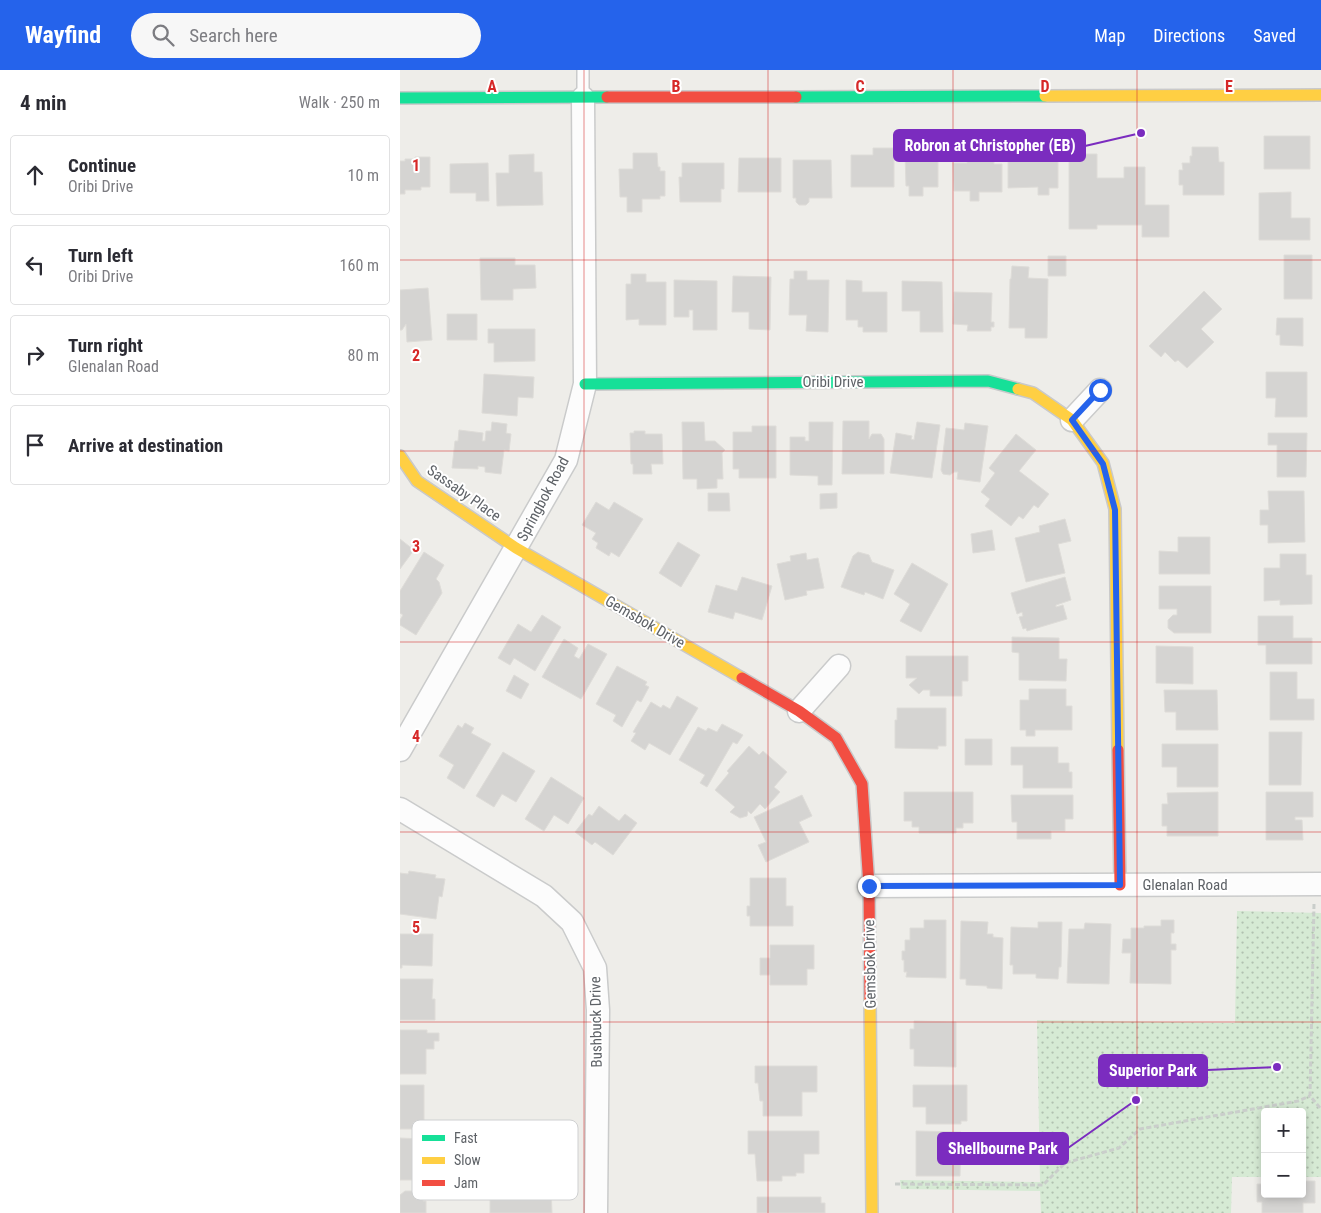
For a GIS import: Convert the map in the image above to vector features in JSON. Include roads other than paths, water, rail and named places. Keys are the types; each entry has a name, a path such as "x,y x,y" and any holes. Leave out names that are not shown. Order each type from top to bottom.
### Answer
{"street":[{"path":"400,98 1321,95"},
{"name":"Springbok Road","path":"400,750 566,460 585,384 583,98"},
{"name":"Oribi Drive","path":"585,384 988,381 1033,393 1072,420 1103,464 1115,510 1120,885"},
{"path":"1072,420 1100,390"},
{"name":"Sassaby Place","path":"400,456 417,481 516,548"},
{"name":"Gemsbok Drive","path":"516,548 799,711 836,738 862,784 869,886 872,1213"},
{"path":"799,711 839,666"},
{"name":"Bushbuck Drive","path":"400,809 544,896 572,922 595,968 598,1010 596,1213"},
{"name":"Glenalan Road","path":"869,886 1317,884"}],"lane":[{"path":"583,70 583,98"}],"place":[{"name":"Robron at Christopher (EB)","path":"1141,133"},
{"name":"Superior Park","path":"1277,1067"},
{"name":"Shellbourne Park","path":"1136,1100"}]}
